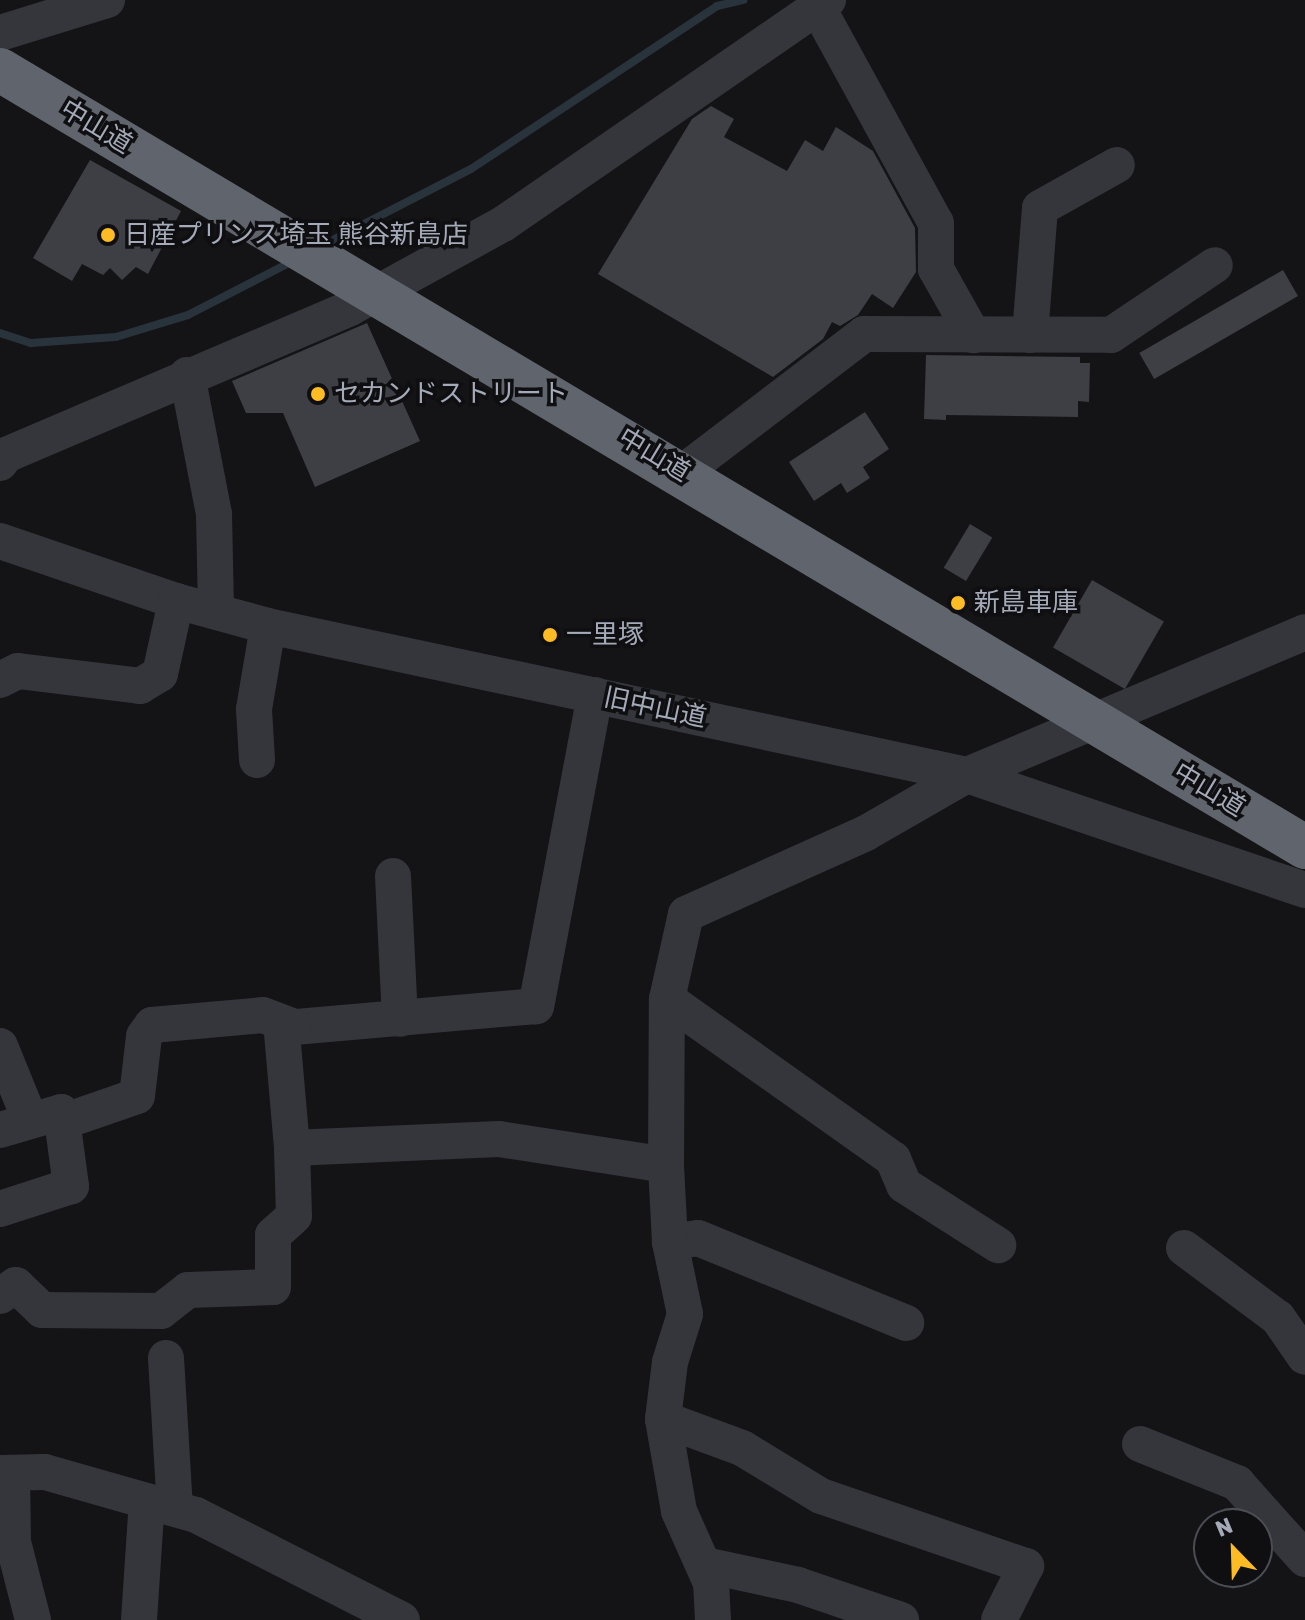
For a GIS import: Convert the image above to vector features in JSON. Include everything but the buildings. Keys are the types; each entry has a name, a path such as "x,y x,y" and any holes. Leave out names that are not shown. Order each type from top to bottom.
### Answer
{"highway":[{"name":"中山道","path":"0,70 683,472 1305,847"}],"street":[{"path":"13,20 107,0"},
{"path":"0,463 6,455 187,375 350,308 375,291 503,224 822,3 936,223 936,269 973,335"},
{"path":"1030,335 1040,208 1117,165"},
{"path":"683,472 864,334 1111,335 1215,265"},
{"path":"187,375 214,514 216,611"},
{"name":"旧中山道","path":"0,541 176,601 268,626 967,775 1305,890"},
{"path":"0,680 18,671 140,686 160,674 176,601"},
{"path":"257,760 254,709 268,626"},
{"path":"713,1620 705,1565 679,1511 663,1419 670,1362 685,1314 670,1242 666,1165 667,999 686,914 866,833 967,775 1097,723 1305,632"},
{"path":"0,1296 16,1285 42,1310 161,1311 188,1290 273,1287 273,1235 294,1216 292,1148 282,1033 294,1027 536,1006 595,695"},
{"path":"393,876 400,1019"},
{"path":"667,999 893,1159 904,1185 998,1245"},
{"path":"31,1124 137,1096 144,1036 152,1025 263,1015 294,1027"},
{"path":"0,1046 31,1124 71,1186 0,1209"},
{"path":"292,1148 499,1139 666,1165"},
{"path":"670,1242 698,1238 906,1323"},
{"path":"1184,1248 1278,1318 1305,1357"},
{"path":"139,1620 161,1505 166,1358"},
{"path":"663,1419 742,1448 821,1496 1026,1566 999,1620"},
{"path":"1140,1444 1237,1483 1305,1559"},
{"path":"33,1620 13,1542 6,1473 45,1472 161,1505 402,1620"},
{"path":"705,1565 798,1585 901,1620"}],"waterway":[{"path":"323,245 471,169 717,6 743,0"},
{"path":"0,333 31,343 116,337 188,315 293,261"}],"place":[{"name":"日産プリンス埼玉 熊谷新島店","path":"108,235"},
{"name":"セカンドストリート","path":"318,394"},
{"name":"新島車庫","path":"958,603"},
{"name":"一里塚","path":"550,635"}]}
